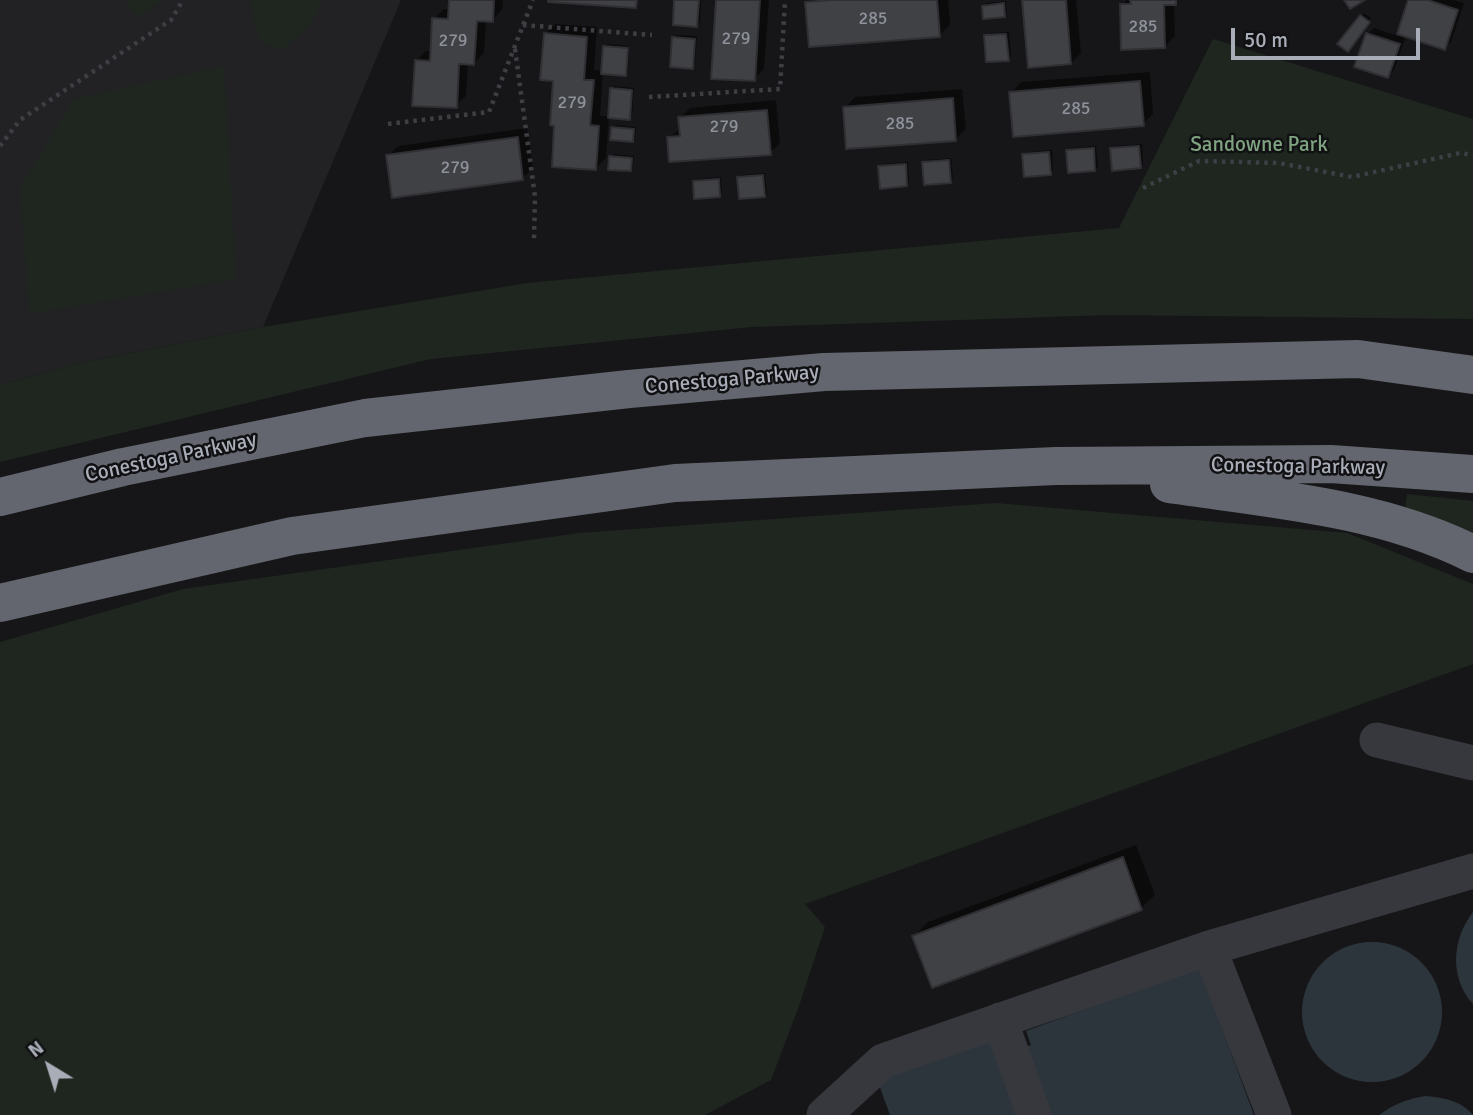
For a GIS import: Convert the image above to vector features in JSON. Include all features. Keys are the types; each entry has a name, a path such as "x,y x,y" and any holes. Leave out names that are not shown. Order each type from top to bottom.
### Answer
{"highway":[{"path":"1358,359 1473,357"},
{"name":"Conestoga Parkway","path":"0,497 123,467 365,418 629,389 824,372 1358,359 1473,375"},
{"name":"Conestoga Parkway","path":"0,603 292,536 675,483 1056,466 1331,464 1473,474"},
{"path":"1056,466 1360,513 1452,543 1473,554"}],"lane":[{"path":"1377,740 1473,762"},
{"path":"824,1115 883,1061 1209,947 1473,871"},
{"path":"1209,947 1274,1115"},
{"path":"1000,1020 1034,1115"}],"path":[{"path":"0,146 20,120 171,20 183,0"},
{"path":"388,124 489,113 533,0"},
{"path":"649,97 780,89 785,0"},
{"path":"523,25 652,35"},
{"path":"515,47 535,197 534,240"},
{"path":"1143,188 1199,161 1279,163 1352,177 1461,153 1473,155"}],"shaded area":[{"path":"0,0 401,0 263,327 79,363 0,385"},
{"path":"1473,912 1473,1004 1460,982 1456,958 1461,934"},
{"path":"1372,942 1399,948 1421,963 1436,985 1442,1012 1436,1039 1421,1061 1399,1076 1372,1082 1345,1076 1323,1061 1308,1039 1302,1012 1308,985 1323,963 1345,948"},
{"path":"1199,967 1254,1115 890,1115 875,1074 994,1030 1004,1055 1031,1045 1026,1031"},
{"path":"1425,1096 1451,1101 1463,1106 1473,1115 1379,1115 1401,1103"}],"green space":[{"path":"125,0 163,0 137,17"},
{"path":"252,0 319,0 319,7 306,28 282,50 266,44 258,34"},
{"name":"Sandowne Park","path":"1213,39 1473,119 1473,319 1109,315 752,327 431,359 0,462 0,385 79,363 263,327 527,283 1119,228"},
{"path":"224,66 236,279 29,314 20,188 74,99"},
{"path":"1407,494 1473,501 1473,533 1405,510"},
{"path":"996,503 1347,533 1473,584 1473,664 805,904 825,927 771,1080 705,1115 0,1115 0,642 183,589 579,533"}],"building":[{"path":"449,0 494,0 493,22 477,21 474,65 459,64 457,108 412,106 415,60 430,61 432,18 448,19"},
{"path":"548,0 637,0 636,8"},
{"path":"674,0 699,0 697,27 673,25"},
{"path":"716,0 760,0 755,81 711,79"},
{"path":"937,0 940,37 809,47 805,2"},
{"path":"1022,0 1066,0 1071,64 1028,68"},
{"path":"1130,0 1176,0 1176,5 1164,5 1165,48 1121,50 1120,4 1131,4"},
{"path":"1344,0 1365,0 1350,9"},
{"path":"1408,0 1428,0 1458,10 1445,50 1397,34"},
{"path":"1004,3 1005,17 983,19 982,6"},
{"path":"1360,15 1370,22 1348,52 1337,44"},
{"path":"544,33 587,37 584,80 594,80 590,125 599,126 596,170 552,167 554,126 550,125 553,81 540,80"},
{"path":"1366,33 1400,44 1388,78 1354,67"},
{"path":"1006,34 1009,61 986,62 984,35"},
{"path":"672,37 695,39 693,69 670,67"},
{"path":"603,46 628,48 626,76 601,74"},
{"path":"1140,81 1144,126 1013,137 1009,92"},
{"path":"610,88 632,90 630,120 608,118"},
{"path":"953,98 956,141 846,149 843,107"},
{"path":"767,110 771,155 669,162 667,137 680,136 678,117"},
{"path":"611,127 634,129 633,142 610,140"},
{"path":"518,137 523,180 392,198 386,155"},
{"path":"1139,146 1141,168 1112,171 1110,148"},
{"path":"1094,148 1095,171 1068,173 1066,150"},
{"path":"1049,152 1051,175 1024,177 1022,154"},
{"path":"609,156 632,158 631,171 608,170"},
{"path":"949,160 951,183 924,185 922,162"},
{"path":"906,164 907,186 880,189 878,166"},
{"path":"763,175 765,197 739,199 737,177"},
{"path":"719,179 720,197 694,199 693,181"},
{"path":"1123,857 1142,910 932,988 912,936"}]}
